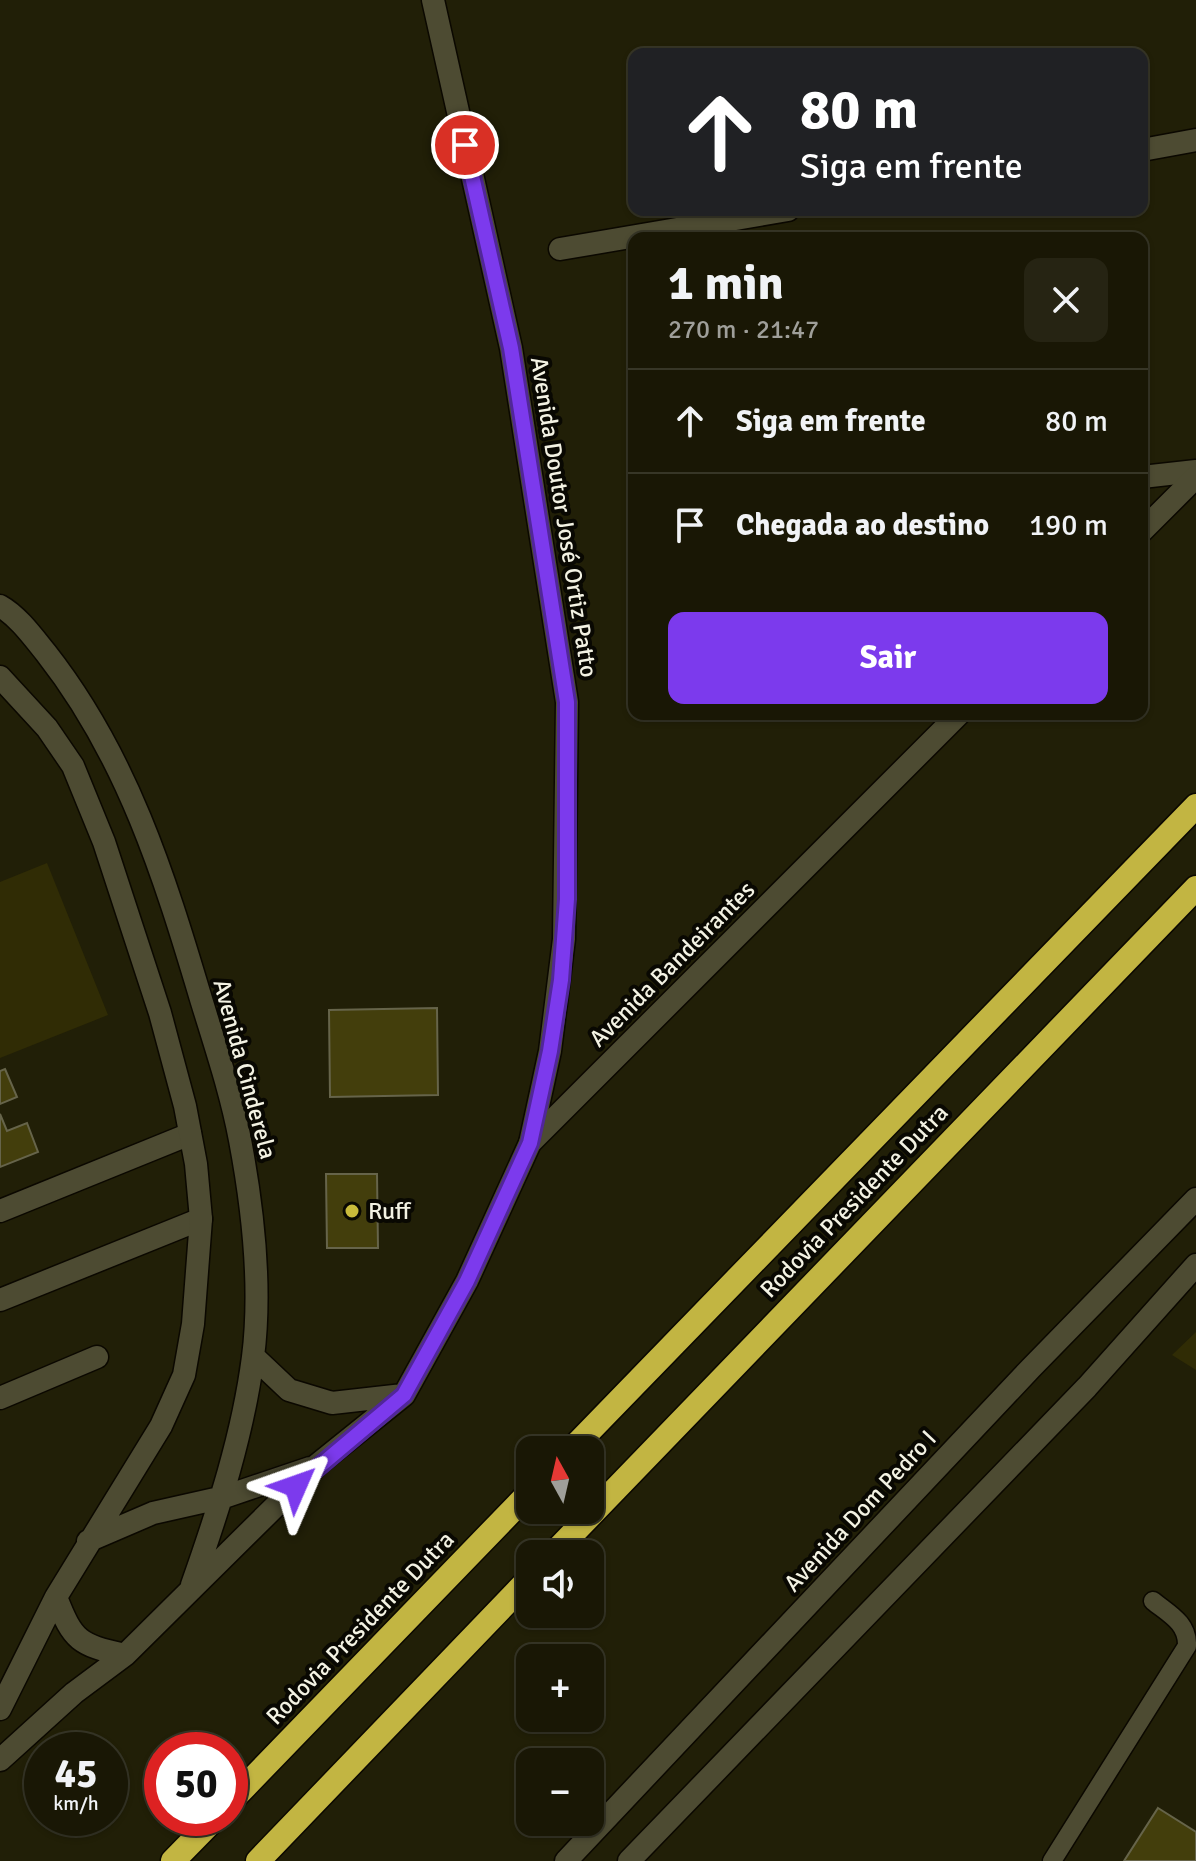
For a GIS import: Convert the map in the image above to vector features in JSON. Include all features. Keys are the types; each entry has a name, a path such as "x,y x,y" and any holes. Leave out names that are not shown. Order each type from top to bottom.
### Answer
{"highway":[{"name":"Rodovia Presidente Dutra","path":"585,1436 1196,806"},
{"name":"Rodovia Presidente Dutra","path":"567,1540 1196,888"},
{"name":"Rodovia Presidente Dutra","path":"248,1783 516,1506"},
{"path":"258,1861 516,1593"},
{"path":"173,1861 197,1836"}],"main road":[{"name":"Avenida Doutor José Ortiz Patto","path":"433,0 511,348 567,702 567,899 562,967 550,1051 530,1143"},
{"path":"1148,149 1196,140"},
{"path":"659,232 753,216"},
{"path":"560,249 628,237"},
{"path":"1148,476 1196,471"},
{"path":"1148,525 1196,477"},
{"name":"Avenida Cinderela","path":"0,606 36,641 82,699 129,786 195,980 239,1135 249,1194 255,1273 253,1356 224,1497 190,1590"},
{"path":"0,677 47,728 73,766 131,917 160,1013 190,1134 201,1219 193,1324 184,1375 161,1426 56,1597 0,1709"},
{"name":"Avenida Bandeirantes","path":"0,1760 74,1693 125,1655 317,1465 404,1395 467,1281 530,1143 953,720"},
{"path":"0,1211 190,1134"},
{"name":"Avenida Dom Pedro I","path":"566,1861 1009,1391 1196,1199"},
{"path":"0,1300 201,1219"},
{"path":"629,1861 1087,1387 1196,1265"},
{"path":"253,1356 289,1390 332,1403 404,1395"},
{"path":"0,1398 97,1357"},
{"name":"Avenida Bandeirantes","path":"88,1541 153,1513 224,1497 317,1465"},
{"path":"56,1597 68,1627 80,1642 125,1655"}],"lane":[{"path":"1052,1861 1187,1646 1188,1634 1182,1624 1153,1601"}],"shaded area":[{"path":"47,863 108,1015 0,1058 0,882"},
{"path":"1196,1332 1196,1370 1172,1355"}],"building":[{"path":"437,1008 438,1095 330,1097 329,1010"},
{"path":"5,1069 17,1097 0,1104 0,1071"},
{"path":"0,1114 7,1131 27,1123 38,1152 0,1167"},
{"name":"Ruff","path":"326,1174 377,1174 378,1248 327,1248"},
{"path":"1158,1808 1196,1832 1196,1861 1124,1861"}],"place":[{"name":"Ruff","path":"352,1211"}],"route":[{"path":"296,1486 317,1465 404,1395 467,1281 530,1143 550,1051 561,980 567,899 567,702 511,348 465,145"}]}
